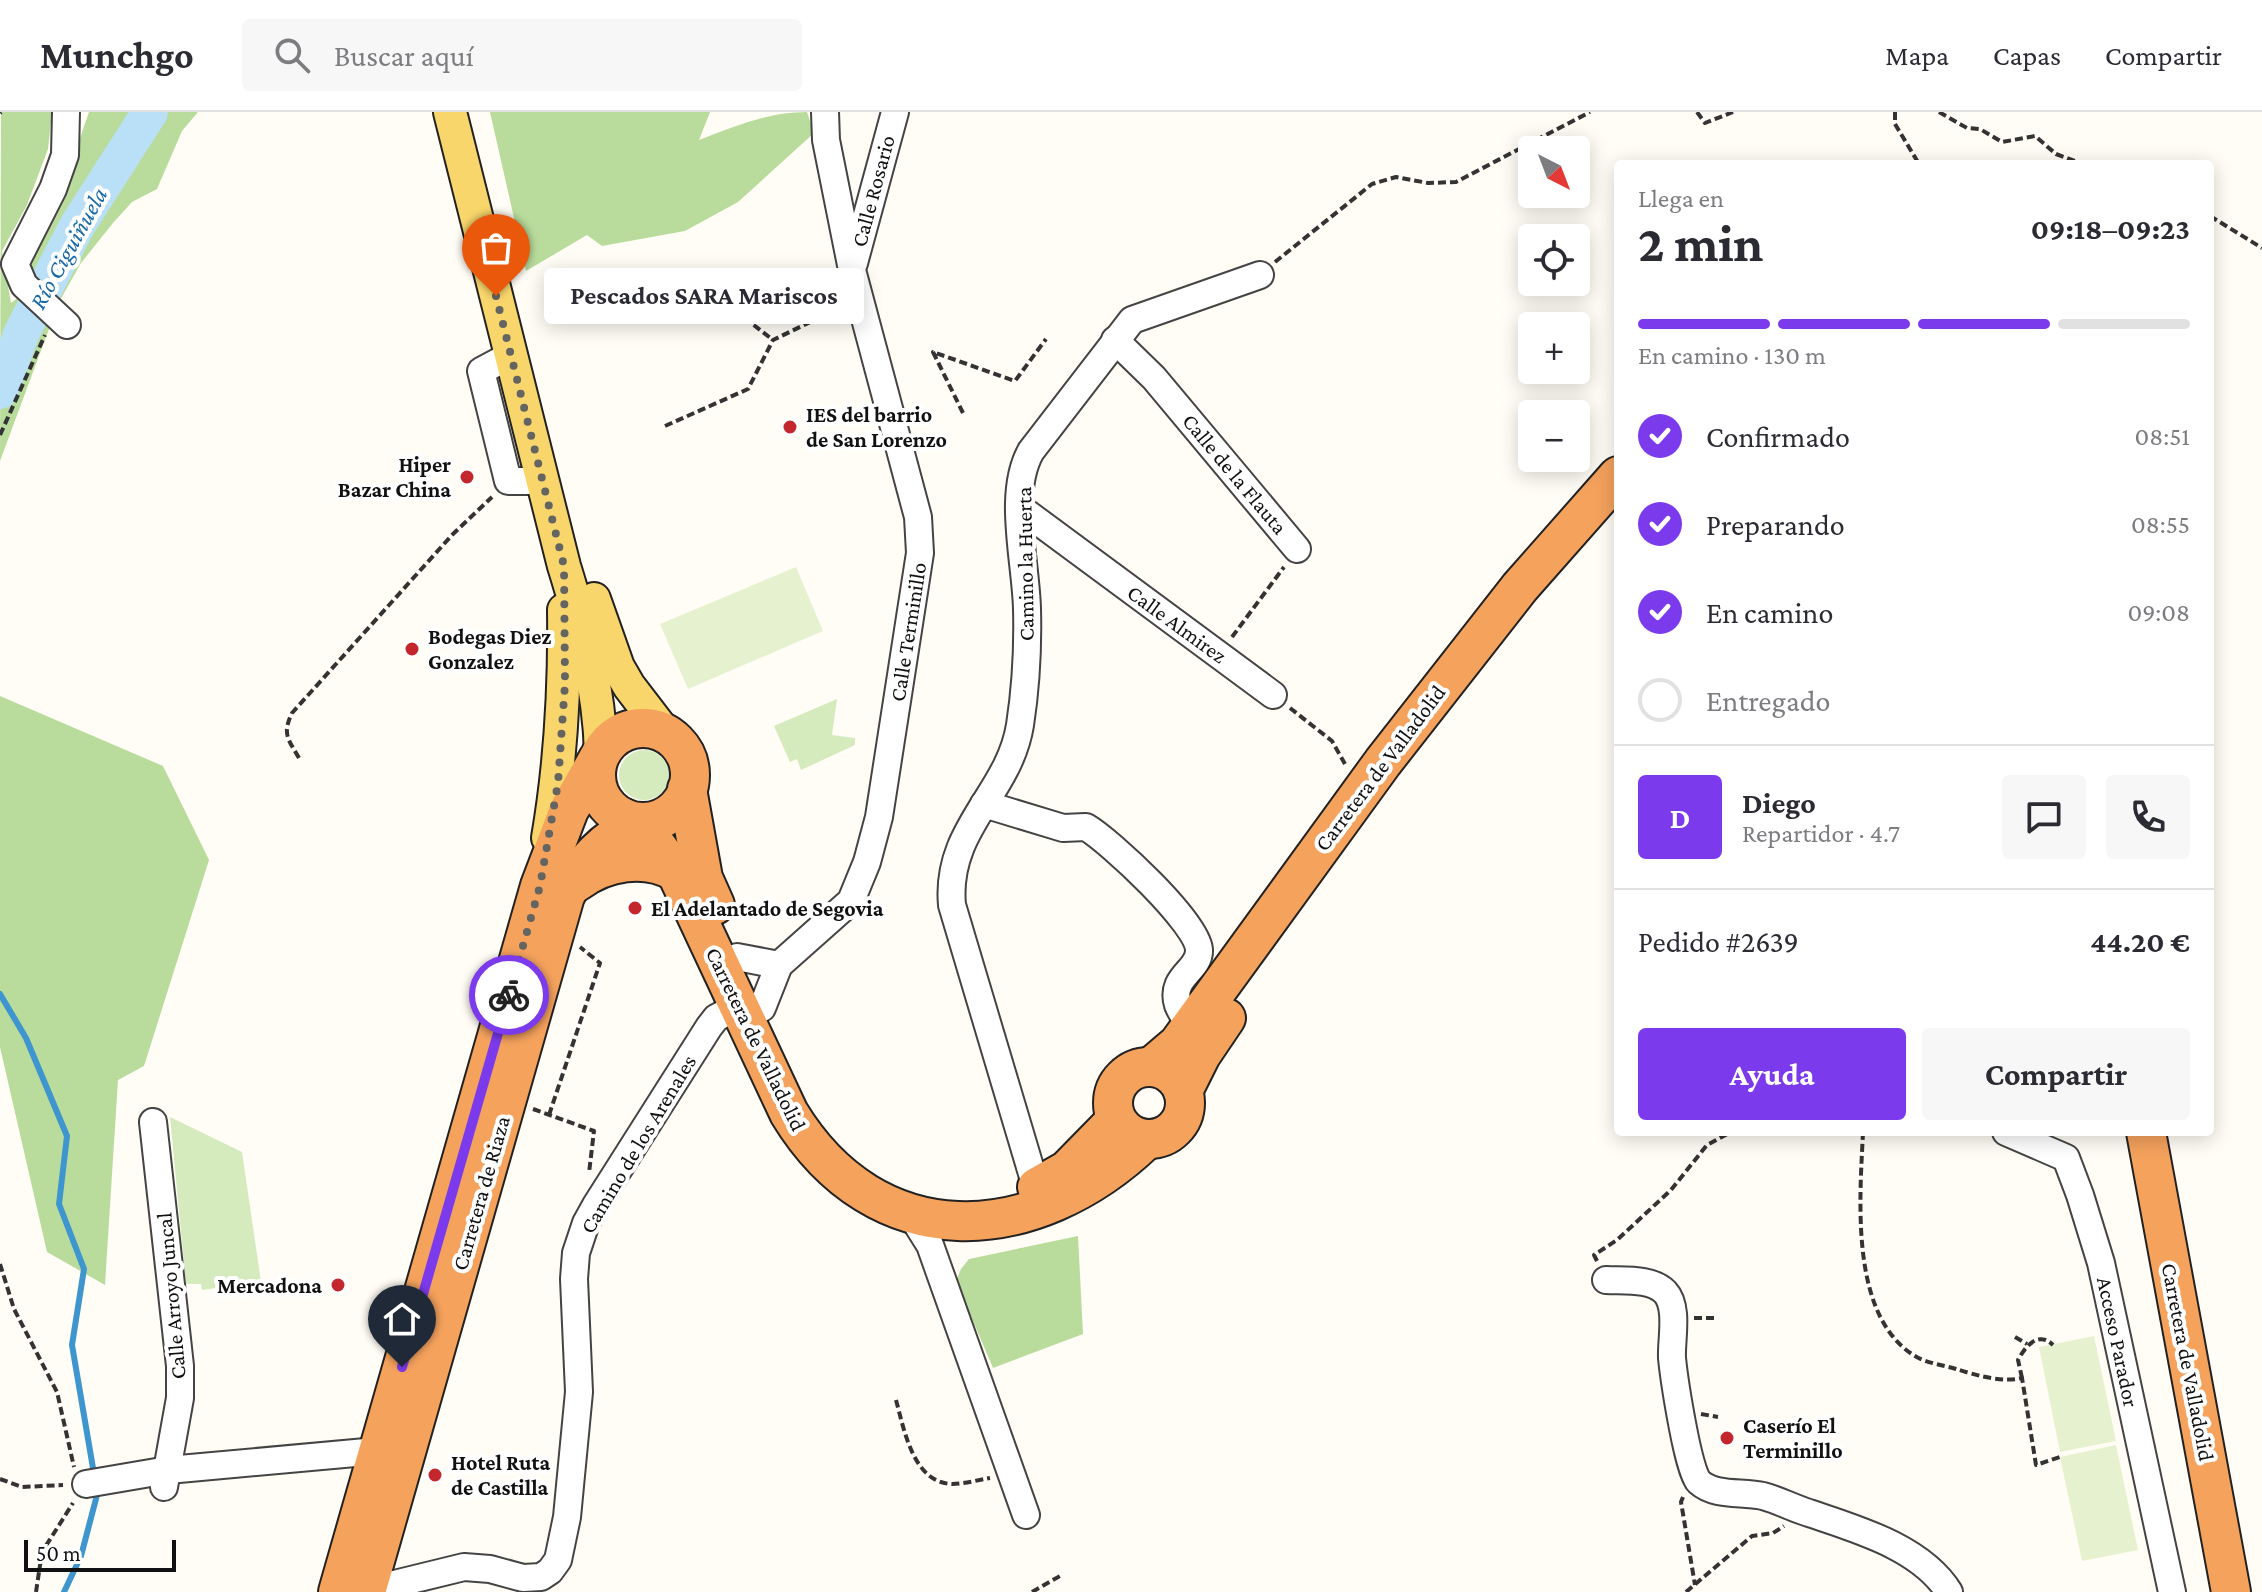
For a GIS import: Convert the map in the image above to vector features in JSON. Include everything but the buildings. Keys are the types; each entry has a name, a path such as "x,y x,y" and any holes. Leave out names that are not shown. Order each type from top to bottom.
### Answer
{"highway":[{"name":"Carretera de Valladolid","path":"1151,1067 1178,1044 1412,724 1520,587 1614,481"},
{"name":"Carretera de Valladolid","path":"1183,1091 1201,1055 1236,1004 1434,732 1614,512"},
{"path":"644,727 665,733 681,747 688,761 690,775 687,789 680,803 669,814 654,820 632,821 610,809 601,797 596,782 600,755 616,736 630,729 644,727"},
{"name":"Carretera de Riaza","path":"366,1592 552,891 569,810 600,755"},
{"name":"Carretera de Valladolid","path":"687,789 703,878 737,957 750,1007 789,1113 804,1138 840,1176 883,1202 910,1213 967,1223 1008,1219 1045,1207 1082,1189 1117,1165 1131,1130"},
{"name":"Carretera de Valladolid","path":"632,821 661,849 676,872 750,1007 820,1123 866,1168 913,1191 939,1198 966,1201 996,1198 1036,1187 1131,1130"},
{"name":"Carretera de Riaza","path":"338,1592 377,1451 552,891 632,821"},
{"path":"552,891 608,865 626,862 651,864 676,872"},
{"path":"1151,1067 1170,1074 1183,1091 1185,1103 1178,1125 1158,1139 1131,1130 1112,1099 1116,1088 1130,1072 1151,1067"},
{"name":"Carretera de Valladolid","path":"2147,1136 2231,1592"},
{"name":"Carretera de Valladolid","path":"2170,1136 2252,1592"}],"main road":[{"path":"450,112 579,615 595,686 600,755"},
{"path":"469,112 602,624 623,676 665,733"},
{"path":"552,891 565,684 564,566"}],"street":[{"path":"61,319 24,285 15,264 53,189 65,155 66,112"},
{"name":"Calle Terminillo","path":"750,1007 779,965 851,901 867,862 879,817 920,553 918,517 852,270 826,140 825,112"},
{"name":"Calle Rosario","path":"852,270 895,112"},
{"name":"Camino la Huerta","path":"1036,1187 952,905 950,886 956,855 1011,754 1020,726 1027,645 1021,484 1029,456 1132,320 1260,275"},
{"name":"Calle de la Flauta","path":"1115,340 1154,378 1297,549"},
{"path":"511,355 481,371 508,481 544,481"},
{"name":"Calle Almirez","path":"1020,508 1273,695"},
{"path":"984,804 1063,828 1079,826 1090,829 1154,885 1193,932 1199,949 1197,962 1181,977 1177,992 1177,1003 1190,1027"},
{"path":"737,957 779,965"},
{"name":"Camino de los Arenales","path":"366,1592 464,1567 490,1569 551,1585 550,1571 563,1546 579,1392 574,1279 576,1253 586,1223 709,1027 716,1018 750,1007"},
{"name":"Calle Arroyo Juncal","path":"153,1122 180,1366 180,1398 166,1479"},
{"name":"Acceso Parador","path":"2015,1136 2066,1158 2080,1195 2101,1263 2172,1592"},
{"path":"910,1213 926,1235 1026,1515"},
{"path":"937,1266 945,1247 967,1223"},
{"path":"1606,1280 1646,1283 1664,1291 1670,1300 1672,1358 1692,1475 1700,1484 1714,1490 1762,1496 1907,1552 1924,1564 1949,1592"},
{"path":"82,1484 120,1479 166,1479 377,1451"}],"path":[{"path":"1260,275 1372,184 1396,177 1428,183 1456,182 1590,112"},
{"path":"1697,112 1705,123 1733,112"},
{"path":"1895,112 1895,124 1917,160"},
{"path":"1939,112 1967,128 1980,129 2002,142 2035,136 2056,154 2072,160"},
{"path":"2214,218 2262,248"},
{"path":"594,286 648,291 728,305 773,340"},
{"path":"665,426 748,389 773,340 858,297"},
{"path":"0,435 61,319"},
{"path":"963,413 933,352 1015,381 1046,339"},
{"path":"299,758 287,738 285,728 292,713 452,535 508,481"},
{"name":"Calle de la Flauta","path":"1218,654 1297,549"},
{"path":"1273,695 1332,741 1348,768"},
{"path":"549,1115 600,963 577,945"},
{"path":"529,1107 594,1131 587,1189 596,1205"},
{"path":"1606,1280 1594,1255 1617,1240 1671,1190 1707,1145 1724,1136"},
{"path":"1863,1136 1860,1210 1865,1276 1886,1326 1916,1357 1969,1373 2012,1381 2022,1378"},
{"path":"0,1264 14,1309 57,1392 82,1484 42,1552 36,1592"},
{"path":"2015,1337 2027,1344"},
{"path":"2053,1345 2042,1338 2027,1344 2018,1360 2036,1465 2060,1457"},
{"path":"896,1400 908,1445 926,1474 949,1484 1012,1475"},
{"path":"0,1479 22,1487 82,1484"},
{"path":"1681,1502 1695,1585"},
{"path":"1686,1592 1752,1536 1773,1533 1806,1512"},
{"path":"1032,1592 1060,1576"}],"green space":[{"path":"1,112 52,112 48,149 27,205 2,251 11,303 30,288 27,276 32,249 65,184 89,112 198,112 182,131 157,189 132,202 81,263 59,302 0,461"},
{"path":"490,112 710,112 699,140 765,117 807,112 814,133 738,202 685,231 602,246 587,235 526,271"},
{"path":"796,567 823,631 688,689 660,624"},
{"path":"0,696 163,766 209,860 144,1066 118,1080 105,1285 47,1252 0,1047"},
{"path":"837,699 832,735 855,738 855,745 801,770 797,759 790,762 774,726"},
{"path":"644,750 662,757 669,775 662,793 644,800 626,793 619,775 626,757"},
{"path":"170,1117 242,1152 261,1282 202,1290 201,1284 186,1284"},
{"path":"1078,1236 1083,1334 993,1368 956,1281 961,1269 969,1259"},
{"path":"2094,1336 2116,1441 2060,1452 2039,1347"},
{"path":"2116,1445 2138,1550 2082,1561 2060,1457"}],"waterway":[{"name":"Río Ciguiñuela","path":"0,391 22,332 77,226 150,112"},
{"path":"0,994 26,1038 67,1136 59,1204 84,1269 72,1345 94,1474"},
{"path":"64,1592 81,1556 96,1489"}],"way so far":[{"path":"496,296 564,566 565,684 558,783 540,886 509,995"}],"place":[{"name":"Pescados SARA Mariscos","path":"496,296"},
{"name":"IES del barrio de San Lorenzo","path":"790,427"},
{"name":"Hiper Bazar China","path":"467,477"},
{"name":"Bodegas Diez Gonzalez","path":"412,649"},
{"name":"El Adelantado de Segovia","path":"635,908"},
{"name":"Mercadona","path":"338,1285"},
{"name":"Caserío El Terminillo","path":"1727,1438"},
{"name":"Hotel Ruta de Castilla","path":"435,1475"}],"route":[{"path":"402,1367 509,995"}]}
